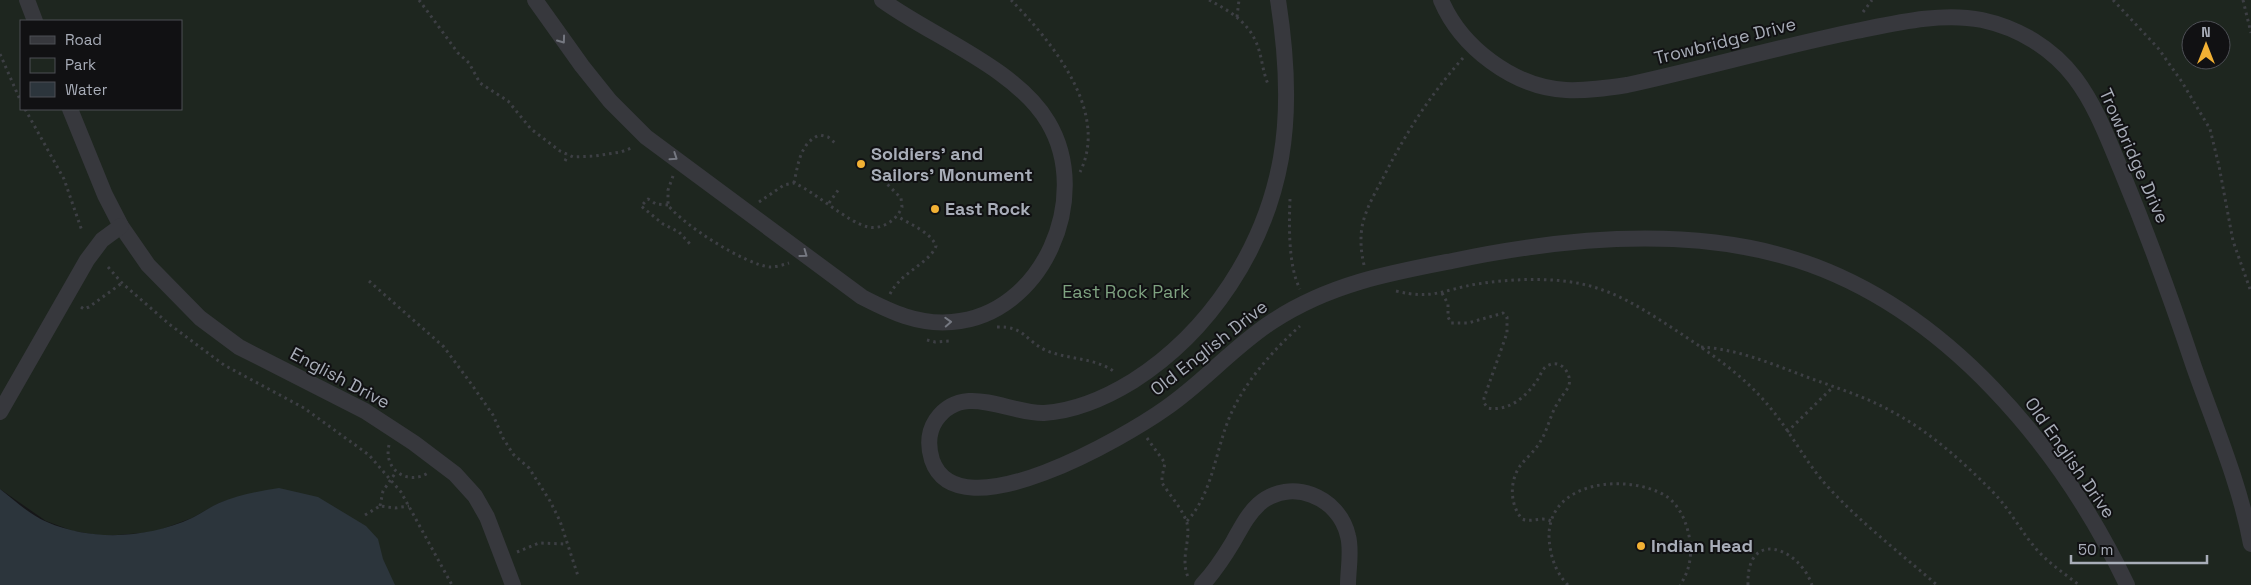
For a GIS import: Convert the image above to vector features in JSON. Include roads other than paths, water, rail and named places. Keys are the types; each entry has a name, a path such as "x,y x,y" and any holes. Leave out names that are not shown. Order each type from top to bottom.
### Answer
{"street":[{"path":"27,0 35,20"},
{"path":"535,0 582,66 610,101 646,137 862,297 884,309 913,319 952,322 965,320 991,310 1021,289 1042,265 1053,243 1065,200 1066,183 1064,169 1054,133 1048,122 1024,93 980,60 882,0"},
{"name":"Old English Drive","path":"1278,0 1284,60 1285,110 1281,156 1265,215 1237,273 1199,325 1149,370 1128,385 1086,404 1044,413 1025,412 978,400 962,401 947,408 931,430 929,443 932,459 937,470 945,478 956,485 969,488 1003,486 1052,470 1097,449 1172,404 1272,321 1307,302 1333,291 1374,278 1488,253 1583,240 1695,241 1752,248 1796,259 1836,275 1876,294 1942,340 2008,405 2035,437 2084,508 2127,585"},
{"name":"Trowbridge Drive","path":"1441,0 1448,17 1474,47 1495,64 1520,78 1565,90 1597,89 1628,85 1830,37 1931,19 1956,18 1987,22 2020,33 2039,44 2057,58 2074,76 2087,94 2102,127 2138,213 2176,313 2222,445 2251,544"},
{"name":"English Drive","path":"70,110 105,195 121,226 148,265 178,296 218,332 239,347 343,399 397,431 439,460 455,474 475,496 487,517 513,585"},
{"path":"0,412 87,260 102,240 121,226"},
{"path":"1195,582 1223,558 1247,516 1270,497 1291,491 1305,492 1316,496 1335,511 1344,523 1350,551 1348,585"}],"water":[{"path":"279,488 318,497 366,526 378,539 383,559 395,585 0,585 0,489 28,511 47,522 83,533 120,535 157,530 175,525 226,500"}],"place":[{"name":"Soldiers' and Sailors' Monument","path":"861,164"},
{"name":"East Rock","path":"935,209"},
{"name":"Indian Head","path":"1641,546"}],"park label":[{"name":"East Rock Park","path":"1126,292"}]}
